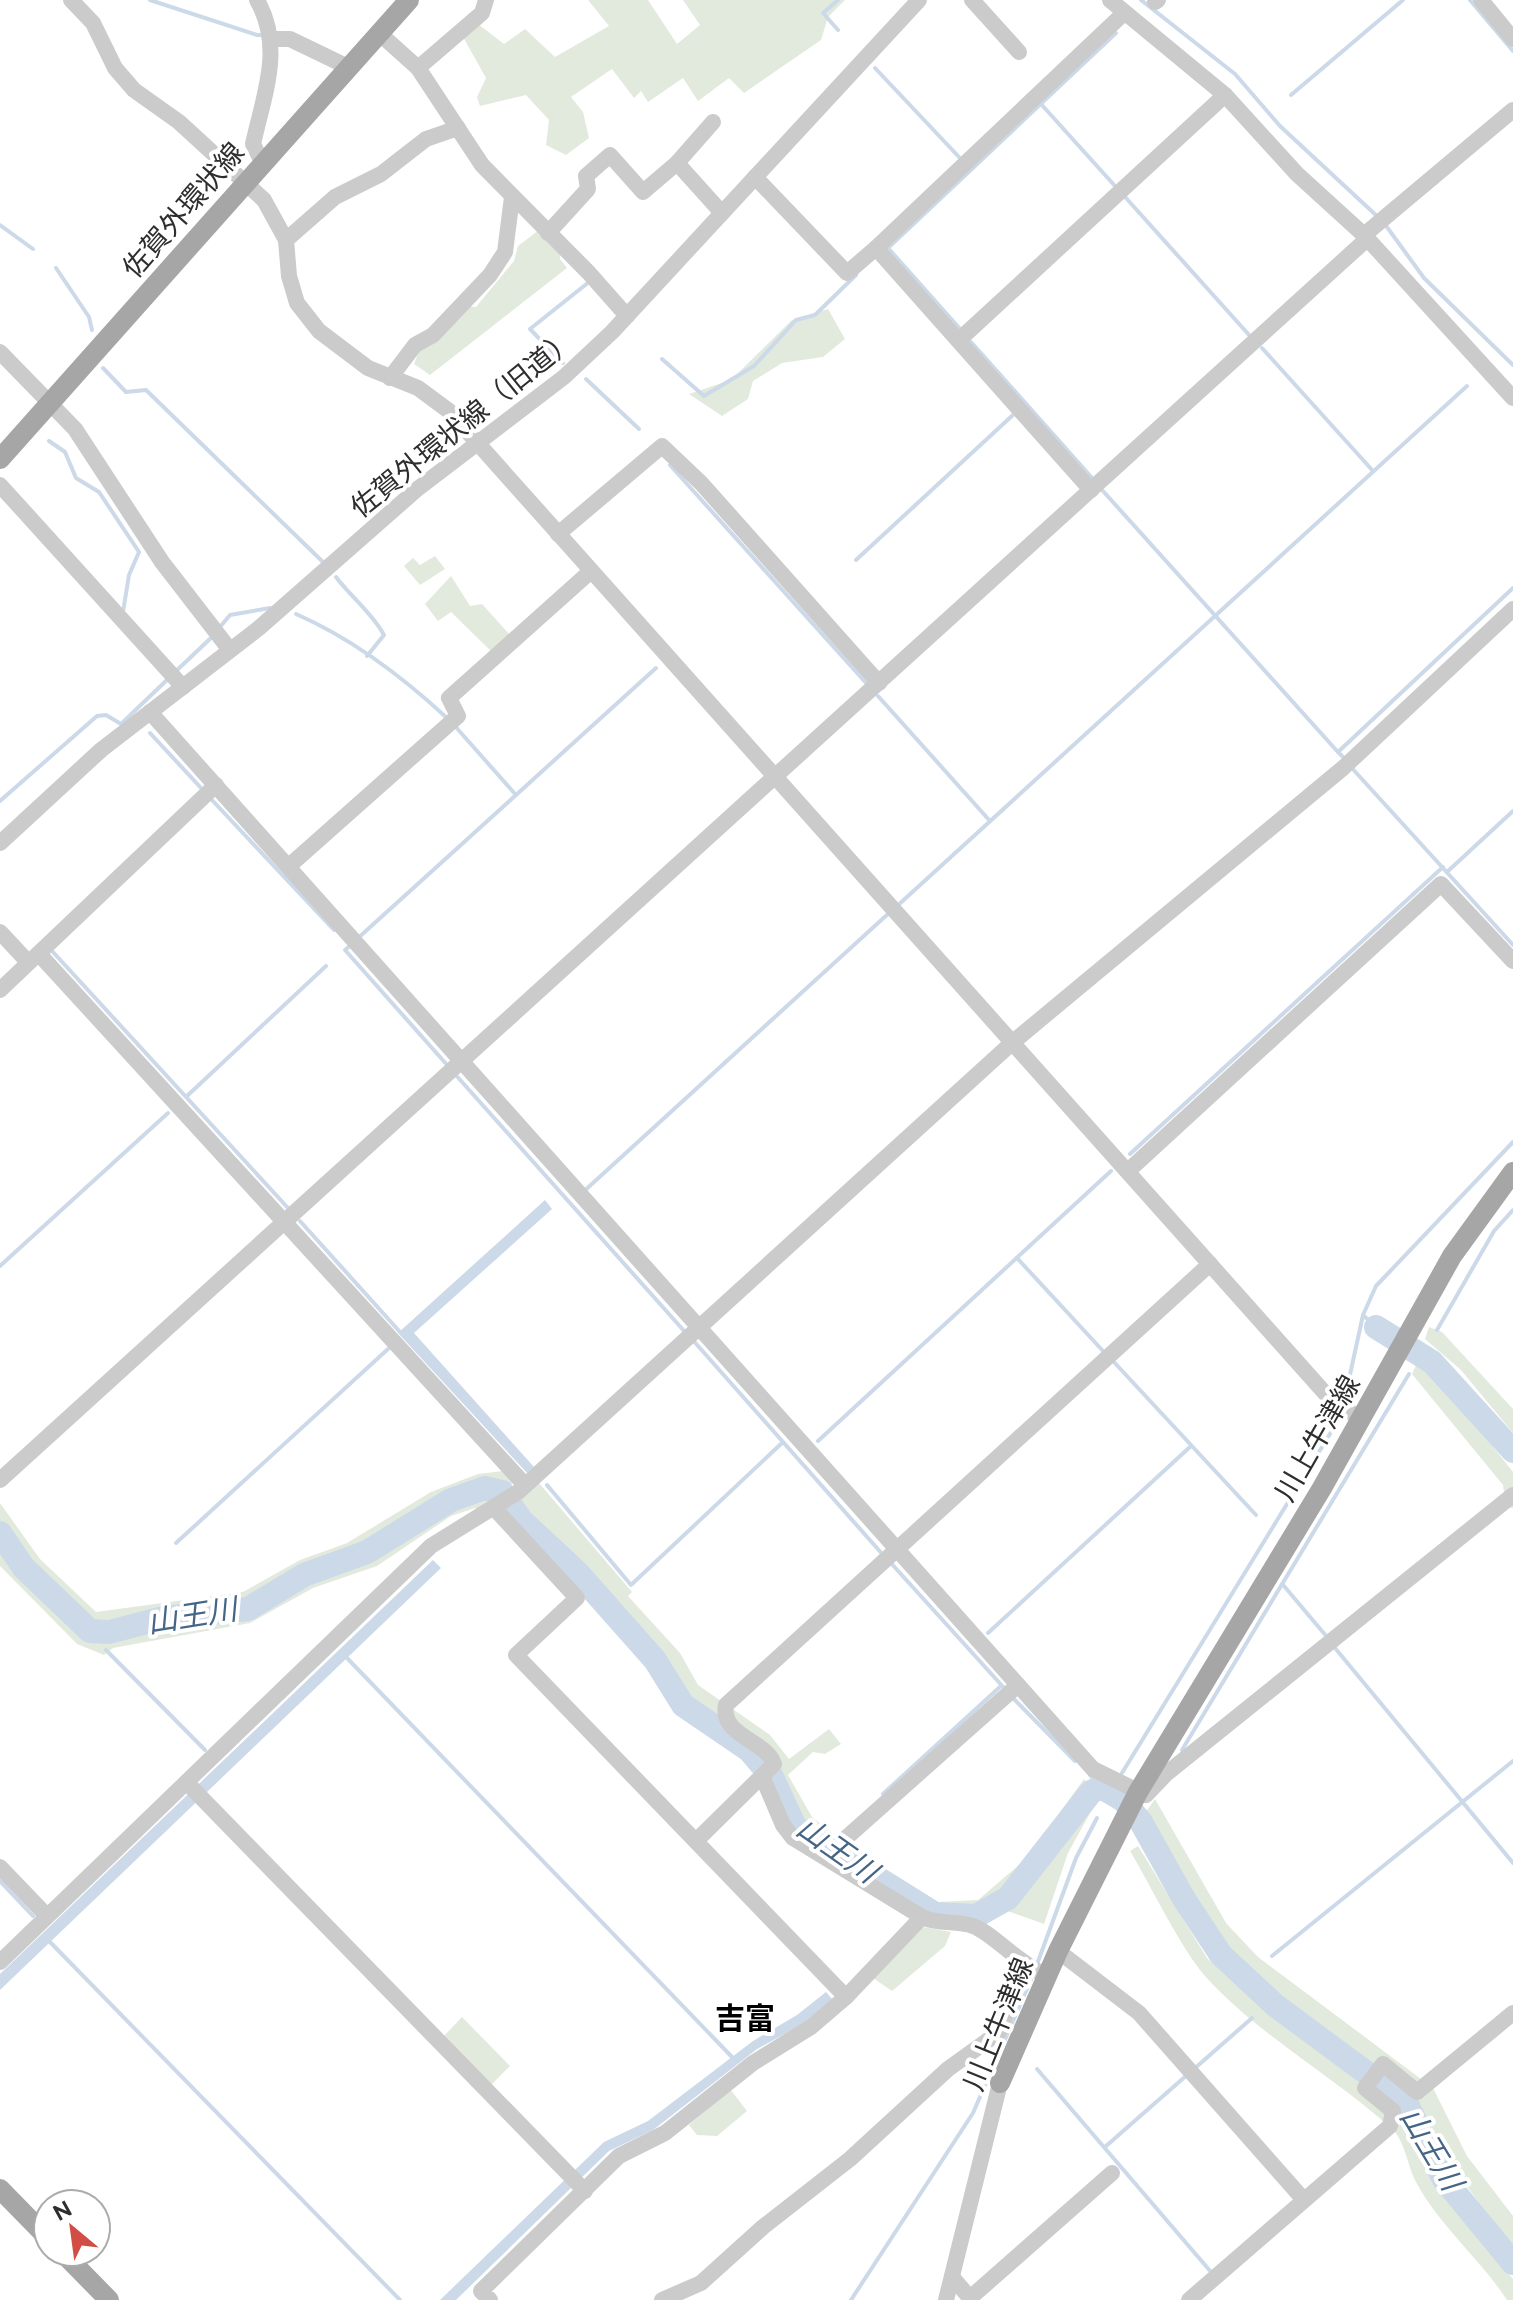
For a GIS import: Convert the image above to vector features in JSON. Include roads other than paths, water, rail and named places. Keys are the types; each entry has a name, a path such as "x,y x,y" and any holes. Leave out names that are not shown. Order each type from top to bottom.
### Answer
{"main road":[{"name":"佐賀外環状線","path":"0,459 409,0"},
{"name":"川上牛津線","path":"1000,2083 1058,1951 1138,1792 1355,1415 1395,1359 1472,1225 1513,1172"},
{"path":"0,2189 32,2222"},
{"path":"78,2268 109,2300"}],"street":[{"path":"71,0 93,23 115,68 134,90 179,122 243,184 264,200 286,240 289,276 297,303 319,331 343,351 390,378 418,388 449,411 1332,1401 1355,1415"},
{"path":"257,0 270,34 273,56 253,144 262,162"},
{"path":"418,68 482,13 486,0"},
{"name":"佐賀外環状線（旧道）","path":"3,834 150,712 176,679 220,639 333,565 416,490 564,377 627,316 919,0"},
{"path":"972,0 1019,52"},
{"path":"1110,0 1123,14 1225,95 1297,174 1373,229 1513,398"},
{"path":"1481,0 1513,39"},
{"path":"755,177 847,273 1123,14"},
{"path":"379,33 418,68 482,165 627,316"},
{"path":"270,34 290,39 348,67"},
{"path":"959,340 1225,95"},
{"path":"0,1480 775,778 1373,229 1513,110"},
{"path":"548,233 588,189 586,176 610,155 643,192 677,163 713,122"},
{"path":"286,240 335,197 381,174 426,139 458,128"},
{"path":"677,163 722,213"},
{"path":"390,378 415,345 433,335 490,275 505,252 512,197"},
{"path":"876,248 1091,490"},
{"path":"0,352 75,429 162,562 220,639"},
{"path":"558,534 662,446 701,483 879,683"},
{"path":"0,485 176,679"},
{"path":"289,866 458,716 449,698 591,571"},
{"path":"0,1962 431,1546 495,1509 522,1488 1013,1042 1348,763 1513,609"},
{"path":"150,712 1093,1769 1146,1795 1166,1774 1513,1495"},
{"path":"0,990 216,785"},
{"path":"1128,1171 1441,884 1513,961"},
{"path":"0,932 34,958 284,1224 522,1488"},
{"path":"1047,1976 1025,1967 974,1926 935,1923 922,1917 793,1838 783,1825 768,1770 771,1756 732,1728 725,1712 726,1705 1210,1264"},
{"path":"495,1509 577,1598 516,1655 846,1997"},
{"path":"846,1838 1018,1685"},
{"path":"696,1841 768,1770"},
{"path":"187,1783 582,2189"},
{"path":"0,1867 47,1916"},
{"path":"490,2300 481,2291 619,2156 665,2133 753,2063 811,2027 846,1997 922,1917"},
{"path":"1058,1951 1139,2013 1304,2200"},
{"path":"670,2298 701,2283 763,2227 850,2159 948,2069 998,2033 1025,1967"},
{"path":"1189,2300 1390,2126 1393,2111 1365,2088 1383,2064 1417,2092 1513,2013"},
{"name":"川上牛津線","path":"946,2300 1000,2083"},
{"path":"952,2277 970,2298 1112,2173"}],"water":[{"path":"545,1200 552,1209 414,1333 534,1467 527,1473 398,1333"},
{"path":"433,1560 441,1568 0,1990 0,1974"},
{"path":"826,1992 832,1999 803,2024 757,2049 653,2130 609,2151 456,2300 440,2300 604,2142 648,2121 753,2041 797,2015"}],"waterway":[{"path":"150,0 257,35 266,35"},
{"path":"838,0 823,13 838,30"},
{"path":"1141,0 1235,74 1280,126 1378,217"},
{"path":"1291,95 1403,0"},
{"path":"1470,0 1513,51"},
{"path":"961,330 888,248 1116,33"},
{"path":"875,68 959,157"},
{"path":"1041,104 1115,186"},
{"path":"1126,198 1250,336"},
{"path":"1384,223 1424,278 1513,365"},
{"path":"0,225 33,249"},
{"path":"56,268 89,317 92,330"},
{"path":"662,359 704,396 754,366 796,320 815,315 856,275"},
{"path":"563,363 530,329 589,282"},
{"path":"971,342 1093,479"},
{"path":"1262,348 1373,471"},
{"path":"103,368 126,392 146,390 322,561"},
{"path":"586,379 639,429"},
{"path":"896,907 1467,386"},
{"path":"856,560 1014,414"},
{"path":"49,441 65,452 76,478 99,492 139,552 129,575 123,612"},
{"path":"670,465 867,684"},
{"path":"1103,491 1337,751"},
{"path":"336,577 374,619 384,635 367,656"},
{"path":"1345,759 1338,752 1513,588"},
{"path":"220,627 230,615 270,608"},
{"path":"296,614 376,660 448,719"},
{"path":"175,672 212,637"},
{"path":"516,795 656,668"},
{"path":"0,801 97,716 106,715 121,724 169,678"},
{"path":"878,696 990,821"},
{"path":"357,939 516,795 454,725"},
{"path":"150,733 202,789"},
{"path":"1350,766 1513,945"},
{"path":"212,800 334,930"},
{"path":"1447,872 1513,811"},
{"path":"1130,1154 1443,867"},
{"path":"582,1193 889,913"},
{"path":"351,945 345,950 448,1066"},
{"path":"53,952 288,1208"},
{"path":"187,1096 326,966"},
{"path":"454,1073 685,1332"},
{"path":"0,1266 168,1113"},
{"path":"1376,1327 1363,1315 1376,1286 1513,1142"},
{"path":"818,1441 1111,1171"},
{"path":"1437,1330 1494,1231 1513,1210"},
{"path":"300,1221 400,1332"},
{"path":"1017,1258 1103,1351"},
{"path":"1344,1402 1363,1315"},
{"path":"1376,1327 1432,1362 1513,1451"},
{"path":"691,1338 884,1556"},
{"path":"176,1543 388,1349"},
{"path":"1113,1361 1256,1515"},
{"path":"1182,1750 1409,1374"},
{"path":"1122,1773 1333,1429 1341,1410"},
{"path":"547,1485 631,1585 783,1442"},
{"path":"988,1633 1191,1446"},
{"name":"山王川","path":"0,1533 24,1568 90,1631 109,1632 163,1618 248,1609 304,1575 367,1552 451,1500 485,1488 502,1492 521,1520 577,1572 655,1660 683,1705 749,1750 772,1777 795,1827 935,1914 976,1916 1008,1898 1091,1792 1101,1787 1123,1800 1141,1822 1184,1899 1221,1955 1276,2006 1406,2102 1443,2178 1513,2263"},
{"path":"890,1562 1005,1689"},
{"path":"1284,1586 1327,1637"},
{"path":"1335,1648 1513,1863"},
{"path":"106,1650 205,1750"},
{"path":"347,1658 732,2057"},
{"path":"883,1794 1001,1686"},
{"path":"1011,1696 1075,1761"},
{"path":"1272,1956 1513,1761"},
{"path":"1090,1775 1101,1787"},
{"path":"1036,1967 1076,1858 1097,1818"},
{"path":"0,1881 33,1916"},
{"path":"50,1942 400,2300"},
{"path":"851,2300 973,2113 1033,1975"},
{"path":"1194,2069 1252,2018"},
{"path":"1037,2069 1211,2272"},
{"path":"1105,2147 1187,2075"}],"district":[{"name":"吉富","path":"745,2019"}]}
